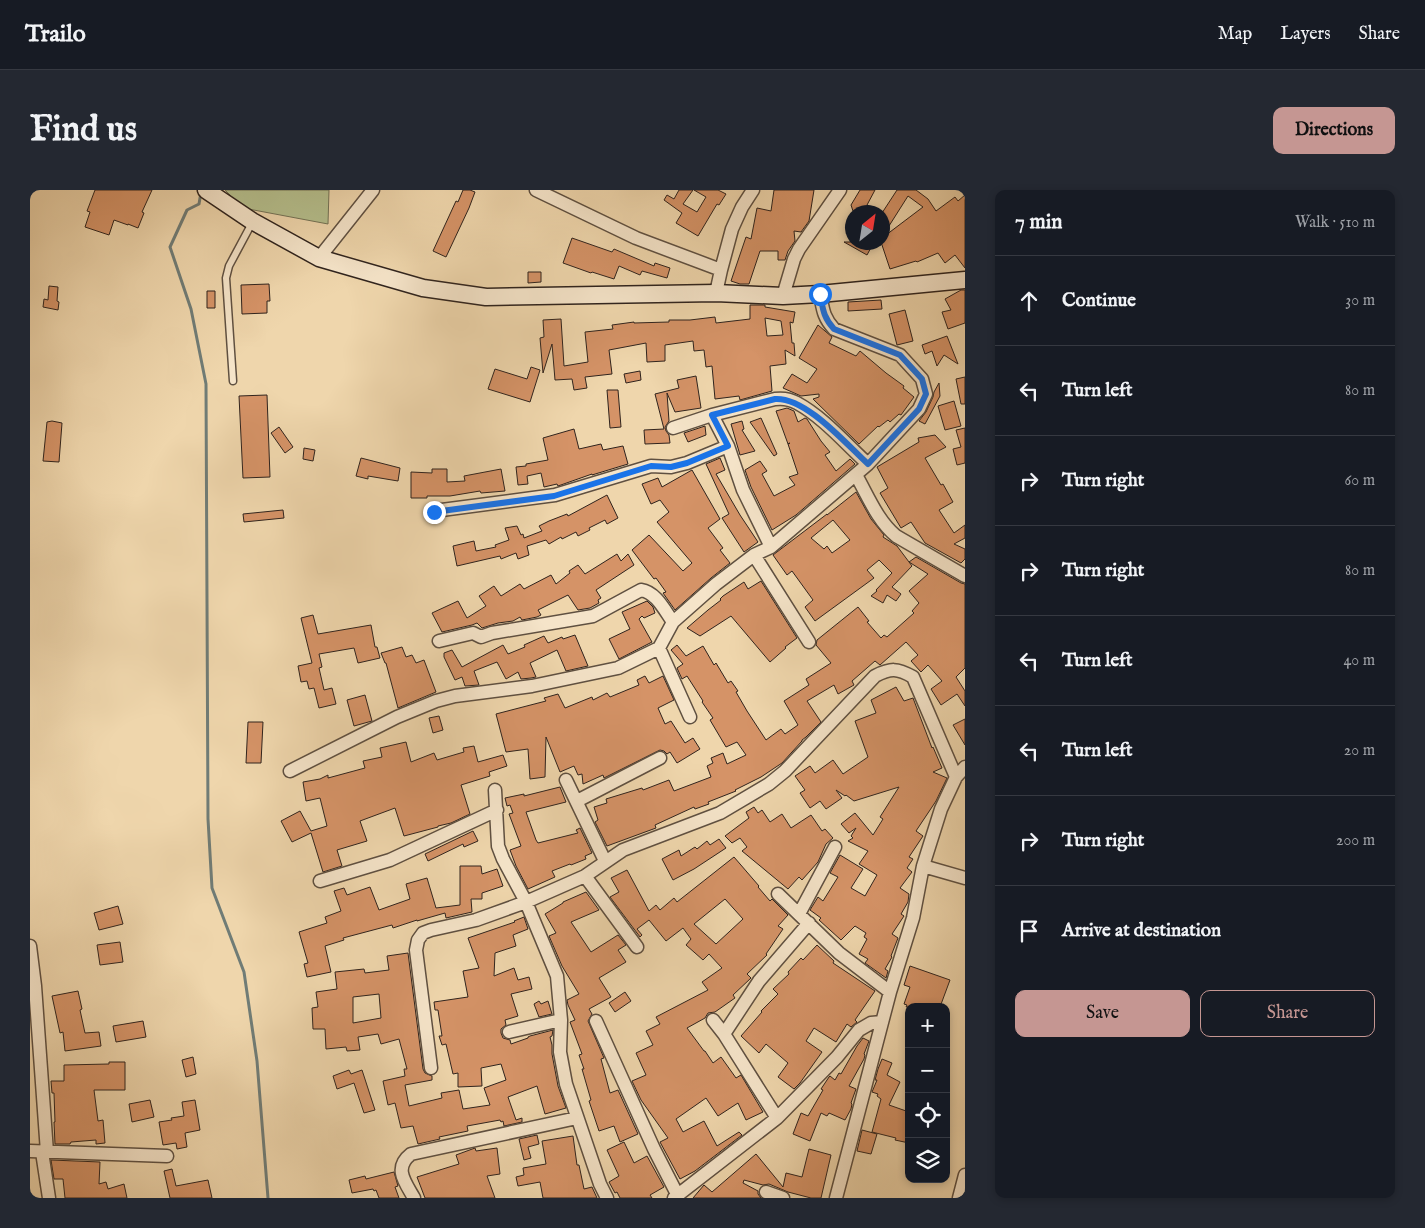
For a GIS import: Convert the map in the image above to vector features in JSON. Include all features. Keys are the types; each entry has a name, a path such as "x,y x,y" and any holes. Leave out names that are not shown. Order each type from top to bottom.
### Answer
{"main road":[{"path":"206,190 252,222 320,258 423,288 486,297 716,292 783,296 965,280"}],"street":[{"path":"320,258 373,190"},
{"path":"536,190 636,238 721,270"},
{"path":"716,292 732,229 742,207 753,190"},
{"path":"783,296 794,259 799,249 840,190"},
{"path":"290,772 397,717 436,701 455,696 532,686 618,668 659,648 673,622 716,584 754,555 771,547 856,475 919,409 926,394 922,379 900,355 834,329 824,315 820,294"},
{"path":"673,428 712,415 784,398 797,403 816,416 868,464"},
{"path":"712,415 728,446 743,490 771,547"},
{"path":"434,512 554,496 651,466 671,467 687,463 728,446"},
{"path":"856,475 881,521 888,529 896,536 965,576"},
{"path":"754,555 809,642"},
{"path":"439,640 473,633 481,637 492,633 593,616 641,590 647,591 653,596 673,622"},
{"path":"659,648 690,717"},
{"path":"432,1068 416,950 418,940 424,933 476,920 526,902 585,876 623,850 720,813 769,784 785,771 875,676 888,670 902,671 913,677 956,777"},
{"path":"577,801 660,758"},
{"path":"836,1198 890,992 913,918 923,866 941,809 956,777 965,767"},
{"path":"566,780 605,861"},
{"path":"495,790 498,846 526,902 558,976 561,1020 560,1052 566,1084 600,1184 607,1198"},
{"path":"320,881 390,860 497,810"},
{"path":"724,1034 804,918 835,847"},
{"path":"923,866 965,878"},
{"path":"585,876 637,947"},
{"path":"778,894 839,954 890,992"},
{"path":"30,946 40,1152 49,1198"},
{"path":"509,1032 561,1020"},
{"path":"596,1020 676,1197 777,1118 837,1057 859,1030 871,1023 882,1022"},
{"path":"713,1020 724,1034 777,1118"},
{"path":"414,1198 402,1176 401,1166 411,1154 577,1118"},
{"path":"40,1152 167,1156"},
{"path":"959,1198 965,1175"},
{"path":"766,1192 783,1198"}],"lane":[{"path":"233,381 226,278 229,266 252,222"}],"green space":[{"path":"225,190 329,190 328,224 243,208"}],"building":[{"path":"95,190 152,190 142,212 144,213 138,228 114,220 109,235 85,227 90,212 87,211"},
{"path":"463,190 475,192 446,257 433,251"},
{"path":"679,190 693,190 683,204 697,212 706,197 694,190 718,190 726,194 719,205 717,204 698,236 676,223 682,213 664,200 667,195 674,199"},
{"path":"774,190 814,190 809,221 801,232 794,231 795,241 788,251 785,260 778,260 778,251 760,251 749,284 731,281 746,237 751,239 757,208 771,211"},
{"path":"860,190 875,190 867,205 851,205"},
{"path":"897,190 916,190 928,199 936,211 955,197 958,201 965,195 965,268 955,255 945,263 938,253 917,262 890,269 884,250 890,250 890,232 923,207 908,196 890,224 890,205 887,205"},
{"path":"572,238 612,252 614,249 654,266 655,263 670,268 667,278 642,271 640,275 619,266 614,279 563,263"},
{"path":"858,250 870,250 867,255"},
{"path":"528,272 541,272 541,282 528,283"},
{"path":"269,284 270,301 267,301 267,313 242,314 241,285"},
{"path":"49,286 58,287 58,310 43,307 44,299 48,300"},
{"path":"961,290 965,290 965,323 948,329 942,312 951,310 945,299"},
{"path":"207,291 215,291 215,308 207,308"},
{"path":"881,300 882,309 848,311 848,302"},
{"path":"750,305 765,305 765,307 795,312 793,323 790,322 795,356 785,350 786,364 770,366 772,391 740,400 739,396 715,399 712,366 706,367 704,350 694,351 693,341 665,345 665,361 647,362 646,343 609,350 612,374 585,377 587,388 574,390 572,379 555,380 552,344 543,373 540,338 544,337 543,320 561,319 564,366 588,362 585,332 613,329 612,325 715,317 716,323 750,319","holes":["765,318 781,321 783,335 767,336"]},
{"path":"905,310 913,341 897,345 889,314"},
{"path":"818,325 832,337 829,343 856,356 860,351 904,386 903,388 914,397 901,415 899,414 890,422 888,420 878,426 859,444 813,399 819,397 819,394 801,396 783,388 792,374 807,383 817,369 799,358"},
{"path":"947,336 958,364 944,355 937,366 932,351 925,354 922,345"},
{"path":"531,367 540,370 530,402 488,389 495,369 527,379"},
{"path":"640,371 641,380 626,383 624,374"},
{"path":"696,376 701,408 675,412 667,393 669,421 665,427 670,443 645,444 644,430 664,429 655,394 679,388 677,380"},
{"path":"965,377 965,404 961,404 956,379"},
{"path":"939,383 940,396 925,424 919,421 926,412"},
{"path":"607,390 618,390 621,427 610,428"},
{"path":"267,395 270,477 243,478 239,396"},
{"path":"954,401 961,426 945,430 938,406"},
{"path":"787,408 794,411 798,422 805,418 807,419 830,452 825,455 836,471 850,459 855,464 796,515 772,530 751,487 745,470 760,461 767,471 762,474 774,496 795,485 789,477 798,474 776,411"},
{"path":"761,418 777,454 774,456 750,422"},
{"path":"742,421 744,429 742,430 755,451 740,455 731,424"},
{"path":"47,422 62,423 59,462 43,461"},
{"path":"705,426 706,435 688,442 684,433"},
{"path":"279,427 293,447 285,453 271,433"},
{"path":"965,428 965,463 957,465 953,449 961,447 956,430"},
{"path":"574,429 579,449 601,444 603,450 623,446 628,464 558,486 557,484 544,487 541,473 527,476 528,484 518,485 516,467 548,460 543,438"},
{"path":"935,435 946,447 925,458 953,502 939,510 954,533 965,525 965,538 954,544 965,549 965,559 961,563 925,543 911,522 901,528 880,493 888,488 877,467 919,442 918,438"},
{"path":"304,448 315,450 313,461 303,459"},
{"path":"361,458 400,468 398,481 368,476 368,479 356,476"},
{"path":"720,458 725,470 716,474 758,542 744,552 722,518 729,514 706,464"},
{"path":"432,469 447,469 447,482 465,481 464,476 501,469 505,491 481,493 480,491 450,496 411,498 411,472 432,473"},
{"path":"692,470 720,519 708,528 723,548 720,550 730,563 675,610 663,593 666,592 656,578 654,579 632,550 649,535 683,571 692,563 657,522 669,512 660,500 651,504 642,484 658,478 662,487"},
{"path":"856,492 871,519 884,535 883,537 897,546 912,566 892,587 901,594 896,601 887,595 883,603 871,596 892,573 879,560 867,570 874,578 815,621 805,607 813,600 792,571 787,575 773,555","holes":["833,520 850,540 832,553 827,546 824,549 811,538"]},
{"path":"607,495 618,518 607,524 605,520 578,536 576,532 562,539 561,537 549,544 546,540 527,546 529,555 518,559 516,553 501,559 500,556 457,566 453,546 474,541 476,551 496,547 495,545 509,540 505,528 517,526 524,538 542,531 539,526 567,514 568,516"},
{"path":"283,510 284,518 244,522 243,514"},
{"path":"617,554 621,561 628,554 634,565 596,590 601,598 598,600 599,603 590,608 578,610 568,595 538,610 541,615 537,617 522,620 520,617 513,621 482,628 477,623 442,632 432,613 458,601 467,618 486,606 479,596 494,586 501,596 520,584 524,589 551,575 556,584 578,565 585,574"},
{"path":"916,557 965,584 965,668 956,677 965,691 965,706 957,694 941,705 931,689 942,681 928,665 921,672 911,661 918,655 906,642 880,665 875,661 852,681 854,685 838,694 834,685 807,701 821,722 782,763 736,791 708,802 709,804 695,809 694,807 655,825 656,828 607,846 595,822 598,820 594,807 607,803 606,799 642,788 643,790 669,780 674,791 711,777 707,766 713,763 711,758 723,753 727,764 746,755 737,742 726,747 710,720 713,718 687,676 682,679 677,668 683,664 671,650 677,645 686,656 703,646 714,665 716,663 728,683 731,681 738,691 736,692 766,740 781,729 785,734 798,725 784,701 809,685 806,679 831,663 816,645 817,640 858,607 869,621 867,622 881,638 884,635 887,637 914,613 912,611 919,603 909,591 928,574 909,562"},
{"path":"761,581 797,638 770,662 731,616 700,636 687,628 721,600 723,596 744,582 748,589"},
{"path":"647,601 653,607 655,613 644,618 642,616 639,619 652,642 619,659 609,639 630,629 622,612"},
{"path":"313,615 318,634 371,625 375,647 377,647 380,658 358,663 354,648 319,654 322,667 319,668 324,690 332,688 336,704 319,708 314,688 309,689 307,681 301,682 298,666 312,663 301,618"},
{"path":"575,635 588,666 566,671 557,650 530,663 536,677 531,678 521,679 518,672 506,679 497,662 474,671 479,685 465,686 462,677 455,680 444,657 444,653 452,650 462,667 503,645 508,654 544,636 548,643 562,637 563,639"},
{"path":"402,647 406,657 412,655 416,663 424,660 436,692 398,708 386,663 381,653"},
{"path":"645,676 649,683 663,676 674,700 658,708 665,724 671,721 685,743 693,738 700,749 677,763 670,752 667,754 660,750 604,778 603,775 583,784 582,774 578,775 574,766 560,772 546,737 545,777 530,779 528,749 506,752 496,714 546,701 544,698 558,694 565,708 592,697 593,700 607,693 610,697 639,685 637,680"},
{"path":"896,687 904,701 913,698 932,748 942,768 933,772 947,778 936,801 916,831 923,836 909,857 913,859 907,868 912,872 900,888 909,894 908,902 901,914 904,916 892,934 898,938 892,957 885,969 888,971 886,978 865,963 868,959 859,954 867,939 864,937 866,933 855,926 841,940 819,920 821,918 810,910 818,897 823,901 838,877 830,873 840,855 863,869 851,888 865,896 877,875 859,864 868,851 848,841 853,838 851,836 856,828 849,833 841,824 855,813 873,835 883,819 880,817 899,787 854,801 836,790 842,798 826,809 820,801 810,808 800,793 805,790 795,776 810,766 815,773 833,760 843,774 868,757 855,721 876,713 871,700"},
{"path":"365,695 372,721 354,726 347,700"},
{"path":"439,716 443,730 433,733 429,718"},
{"path":"965,719 965,745 953,725"},
{"path":"248,722 263,722 261,763 246,763"},
{"path":"406,742 411,762 434,753 437,760 464,752 463,748 474,746 478,762 503,755 507,766 489,772 490,776 461,785 470,814 451,823 404,836 395,808 360,821 367,841 337,850 342,866 323,872 311,833 292,842 281,821 300,811 311,831 327,826 320,798 306,801 303,782 320,779 328,775 328,778 365,768 363,761 382,757 380,748"},
{"path":"560,787 566,802 526,812 536,840 538,843 578,833 576,830 580,828 592,853 585,856 586,859 552,871 555,877 528,889 510,850 521,846 509,814 513,813 510,805 507,806 505,798 524,794 524,796"},
{"path":"754,807 758,813 762,810 770,822 782,814 791,828 811,815 822,831 825,829 833,838 826,844 818,862 802,880 799,877 788,889 742,851 747,847 740,838 732,843 725,836 749,818 746,812"},
{"path":"473,831 478,841 464,847 463,844 428,861 425,854"},
{"path":"719,839 726,848 673,880 662,859 679,850 681,856 695,847 697,849 707,841 710,845"},
{"path":"734,857 770,901 772,899 788,915 778,926 783,929 767,955 747,974 751,978 733,995 735,998 715,1012 708,1013 705,1018 687,1028 713,1063 721,1057 736,1078 741,1075 763,1112 746,1120 738,1103 718,1116 706,1098 676,1119 683,1132 704,1121 717,1146 739,1132 742,1135 695,1171 680,1179 660,1142 668,1138 641,1100 632,1081 646,1075 636,1053 653,1045 646,1031 660,1024 656,1017 708,990 702,982 722,968 709,954 703,960 686,945 691,939 683,928 666,941 649,920 637,929 642,935 640,937 610,897 619,892 611,878 627,870 649,911 656,905 660,910 674,898 677,902","holes":["725,899 743,919 716,944 694,924"]},
{"path":"460,866 481,866 482,874 497,869 503,886 482,893 482,899 471,899 472,912 446,918 445,913 393,928 392,925 343,938 344,940 325,946 331,972 307,977 304,964 308,963 299,932 327,923 325,917 341,911 334,891 344,888 347,895 370,887 379,910 410,899 406,884 427,878 436,908 460,905"},
{"path":"586,892 599,910 571,922 591,952 618,935 626,945 618,950 626,962 599,978 611,997 589,1009 592,1014 588,1021 604,1058 601,1059 610,1093 618,1090 638,1134 620,1142 614,1126 599,1131 589,1101 591,1100 579,1055 582,1054 570,1022 575,1020 567,1000 579,994 562,966 549,936 556,933 545,914 563,902"},
{"path":"118,906 123,924 99,930 94,913"},
{"path":"524,917 528,929 513,935 516,946 495,953 494,976 514,968 518,980 529,977 532,989 511,994 518,1016 505,1020 506,1025 501,1029 501,1033 503,1038 510,1040 511,1044 530,1036 553,1030 550,1037 552,1054 558,1086 566,1108 545,1114 537,1086 508,1097 516,1120 522,1118 522,1122 504,1126 503,1121 501,1122 500,1120 467,1126 468,1131 418,1144 413,1126 401,1128 395,1103 388,1105 383,1081 405,1076 404,1069 407,1069 399,1039 381,1044 378,1034 358,1037 360,1050 347,1051 346,1047 326,1049 325,1029 313,1029 312,1008 318,1007 316,992 337,989 335,972 364,969 365,973 389,970 387,956 408,953 423,1069 425,1073 432,1076 432,1080 405,1085 409,1106 442,1098 441,1093 459,1090 463,1109 490,1105 484,1088 506,1080 501,1064 481,1068 482,1086 458,1087 458,1073 453,1074 446,1044 442,1045 439,1036 442,1036 438,1010 435,1010 434,1002 468,997 463,971 479,968 468,938","holes":["379,994 381,1018 353,1023 353,997"]},
{"path":"120,942 123,962 100,965 97,945"},
{"path":"817,945 834,961 833,963 875,991 855,1020 857,1022 851,1027 847,1024 836,1042 814,1028 806,1041 822,1052 794,1089 778,1077 788,1063 766,1044 759,1053 741,1036 761,1011 778,994 773,989 789,974 788,972 801,958 803,960"},
{"path":"910,966 950,980 941,1003 904,1004 910,987 904,985"},
{"path":"78,991 85,1033 99,1032 101,1046 65,1051 63,1032 60,1033 52,996"},
{"path":"625,992 631,1001 615,1012 609,1003"},
{"path":"539,1001 541,1004 548,1001 552,1014 539,1017 534,1004"},
{"path":"143,1021 146,1037 116,1042 113,1026"},
{"path":"863,1038 869,1041 864,1059 849,1086 856,1089 851,1109 845,1120 829,1113 827,1116 821,1113 810,1141 793,1134 801,1113 808,1116 829,1077 835,1080 839,1073 841,1074"},
{"path":"193,1057 196,1074 186,1077 182,1060"},
{"path":"882,1059 892,1063 887,1075 900,1082 889,1105 905,1111 905,1142 872,1132 881,1099 877,1096 878,1094 872,1092 877,1080 875,1080"},
{"path":"109,1062 125,1062 125,1090 94,1090 98,1121 103,1120 105,1143 96,1144 96,1140 55,1144 54,1093 52,1093 51,1081 64,1081 64,1065 109,1064"},
{"path":"349,1070 351,1074 362,1070 375,1110 364,1113 354,1083 337,1089 333,1076"},
{"path":"150,1100 154,1117 132,1122 129,1104"},
{"path":"195,1100 200,1130 185,1133 187,1147 177,1149 176,1143 163,1145 159,1122 184,1116 182,1102"},
{"path":"862,1130 877,1134 871,1154 857,1151"},
{"path":"537,1135 539,1144 528,1147 531,1158 524,1160 519,1139"},
{"path":"573,1136 577,1165 579,1165 584,1189 592,1187 597,1198 543,1198 540,1182 518,1186 516,1177 524,1175 523,1168 546,1164 542,1141"},
{"path":"624,1142 634,1163 647,1156 664,1187 650,1195 652,1198 620,1198 609,1182 619,1176 607,1150"},
{"path":"475,1148 476,1151 497,1148 500,1174 487,1176 495,1198 425,1198 417,1177 459,1164 456,1155"},
{"path":"809,1149 831,1155 821,1198 811,1198 788,1192 769,1184 763,1185 744,1180 743,1183 758,1191 761,1198 693,1198 704,1185 712,1192 756,1154 783,1187 786,1173 802,1177"},
{"path":"51,1160 100,1162 99,1184 106,1182 108,1189 124,1184 127,1198 65,1198 63,1179 54,1179"},
{"path":"172,1169 176,1186 208,1180 212,1198 170,1198 164,1171"},
{"path":"394,1172 398,1186 395,1187 399,1198 379,1198 376,1190 374,1191 373,1189 352,1193 349,1180 365,1176 366,1179"}],"waterway":[{"path":"201,192 199,204 187,210 170,247 191,309 206,384 208,819 212,888 244,972 257,1061 268,1198"}],"route":[{"path":"434,512 554,496 651,466 671,467 687,463 728,446 712,415 784,398 797,403 816,416 868,464 919,409 926,394 922,379 900,355 834,329 824,315 820,294"}]}
